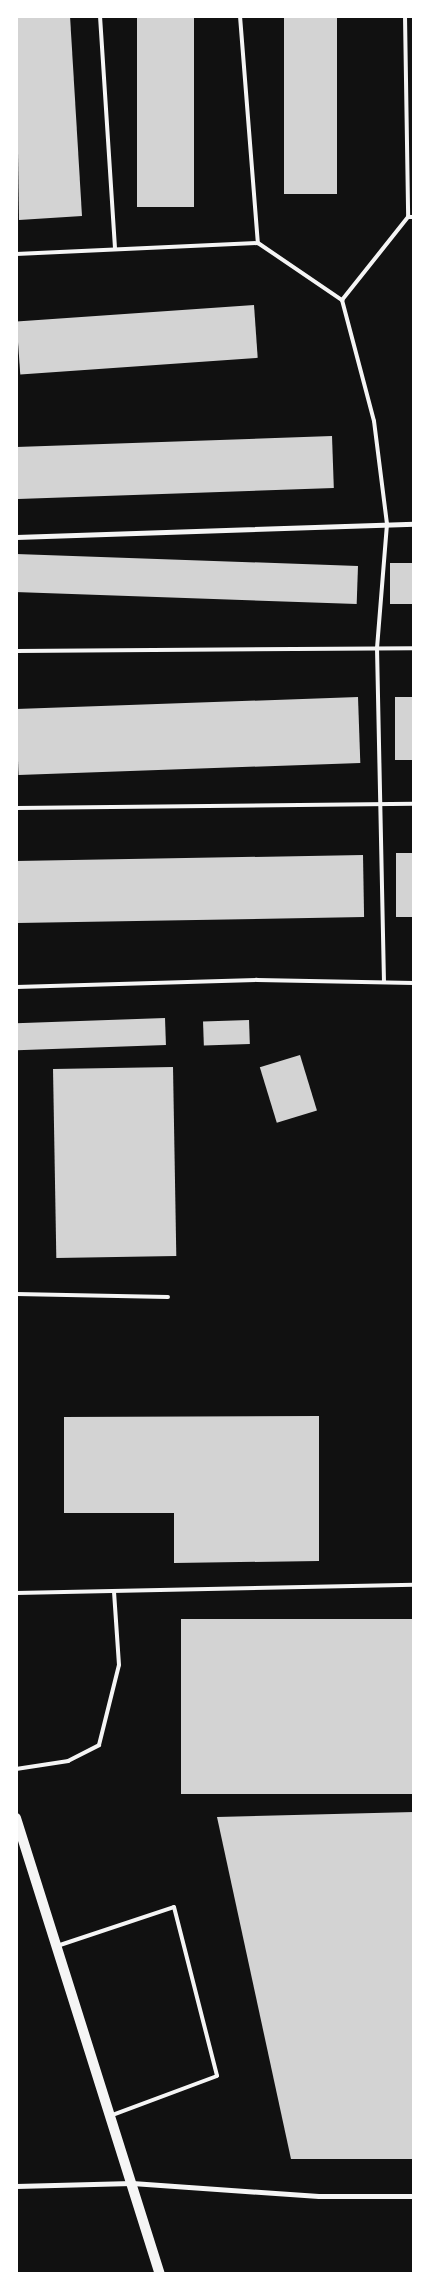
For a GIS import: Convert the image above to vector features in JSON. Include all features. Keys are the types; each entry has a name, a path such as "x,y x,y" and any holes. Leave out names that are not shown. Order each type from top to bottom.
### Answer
{"main road":[{"path":"16,1818 160,2274"}],"street":[{"path":"16,537 414,524"},
{"path":"16,2186 132,2183 319,2196 414,2196"}],"lane":[{"path":"100,16 115,250"},
{"path":"240,16 258,243"},
{"path":"342,300 408,217 405,16"},
{"path":"408,217 414,217"},
{"path":"16,254 258,243 342,300 374,421 387,524 377,648 382,804 384,981"},
{"path":"16,651 414,648"},
{"path":"16,808 414,804"},
{"path":"16,988 257,980 414,982"},
{"path":"16,1294 168,1297"},
{"path":"16,1593 414,1585"},
{"path":"16,1769 68,1761 99,1745 119,1665 114,1592"},
{"path":"57,1946 174,1907 217,2076 110,2116"}],"building":[{"path":"16,16 70,16 82,216 19,220"},
{"path":"137,16 194,16 194,207 137,207"},
{"path":"284,16 337,16 337,194 284,194"},
{"path":"254,305 258,358 20,374 17,322"},
{"path":"332,436 334,488 18,499 16,447"},
{"path":"16,554 358,566 357,604 16,592"},
{"path":"390,563 414,563 414,604 390,604"},
{"path":"358,697 360,763 19,775 16,709"},
{"path":"395,697 414,697 414,760 395,760"},
{"path":"396,853 414,853 414,917 396,917"},
{"path":"363,855 364,917 17,923 16,861"},
{"path":"165,1018 166,1045 17,1050 16,1023"},
{"path":"249,1020 250,1044 204,1046 203,1022"},
{"path":"300,1055 317,1110 277,1123 260,1067"},
{"path":"173,1067 176,1256 56,1258 53,1069"},
{"path":"319,1416 319,1561 174,1563 174,1513 64,1513 64,1417"},
{"path":"181,1619 414,1619 414,1794 181,1794"},
{"path":"414,1812 414,2159 291,2159 217,1817"}]}
